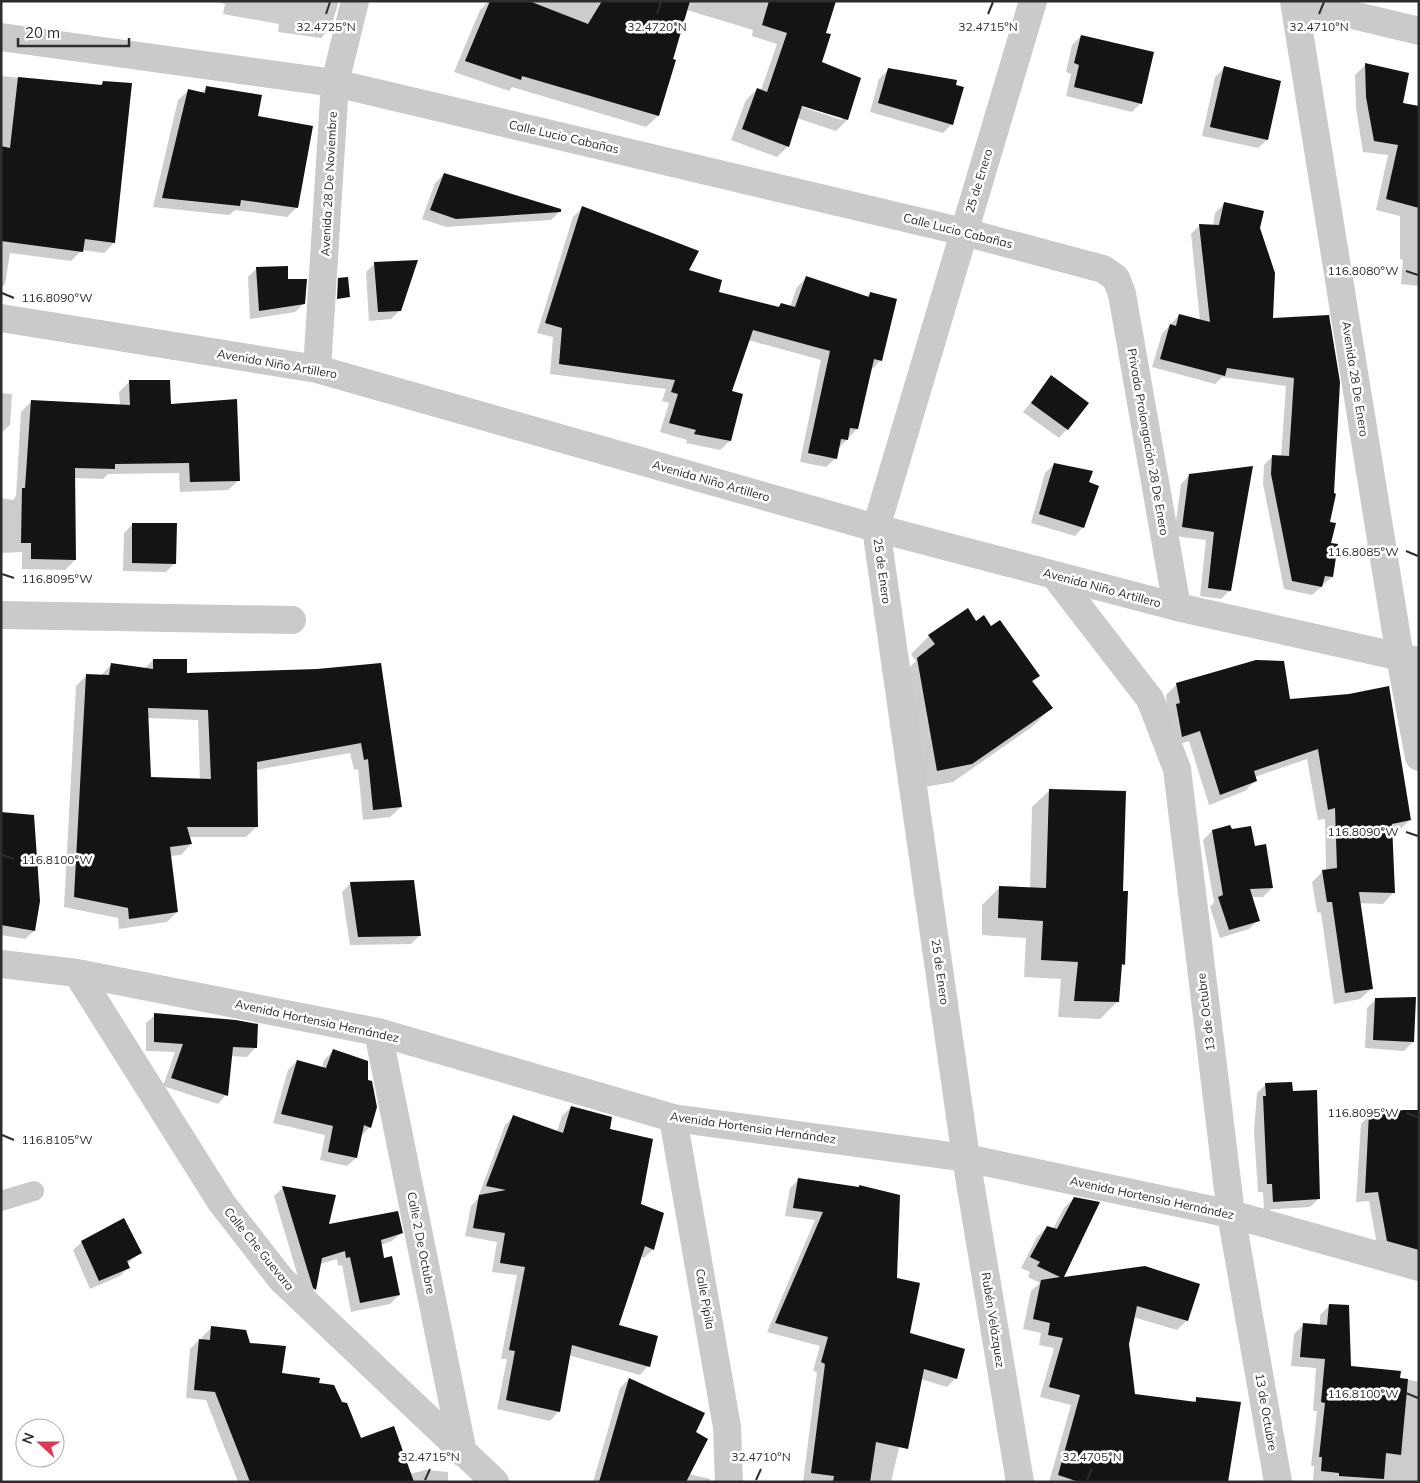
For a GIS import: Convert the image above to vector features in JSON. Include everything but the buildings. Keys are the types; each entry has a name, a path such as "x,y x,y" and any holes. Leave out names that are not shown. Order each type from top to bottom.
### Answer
{"street":[{"name":"Avenida 28 De Noviembre","path":"318,369 334,83 356,1"},
{"name":"25 de Enero","path":"966,1158 876,528 1033,1"},
{"path":"1294,1 1419,31"},
{"name":"Avenida 28 De Enero","path":"1294,1 1409,659 1419,757"},
{"name":"Calle Lucio Cabañas","path":"1,37 334,83 964,232 1103,269 1116,278"},
{"name":"Privada Prolongación 28 De Enero","path":"1116,278 1122,294 1177,607"},
{"name":"Avenida Niño Artillero","path":"1,318 318,369 876,528 1055,576 1177,607 1409,659"},
{"name":"13 de Octubre","path":"1055,576 1150,699 1177,769 1231,1214 1278,1482"},
{"path":"1,615 292,620"},
{"name":"Avenida Hortensia Hernández","path":"1,964 77,973 378,1032 673,1118 966,1158 1231,1214 1419,1267"},
{"name":"Calle Che Guevara","path":"77,973 221,1202 281,1279 495,1482"},
{"name":"Calle 2 De Octubre","path":"378,1032 464,1453"},
{"name":"Calle Pípila","path":"673,1118 727,1427 729,1482"},
{"name":"Rubén Velázquez","path":"966,1158 1020,1482"}],"lane":[{"path":"1,1201 34,1191"}]}
